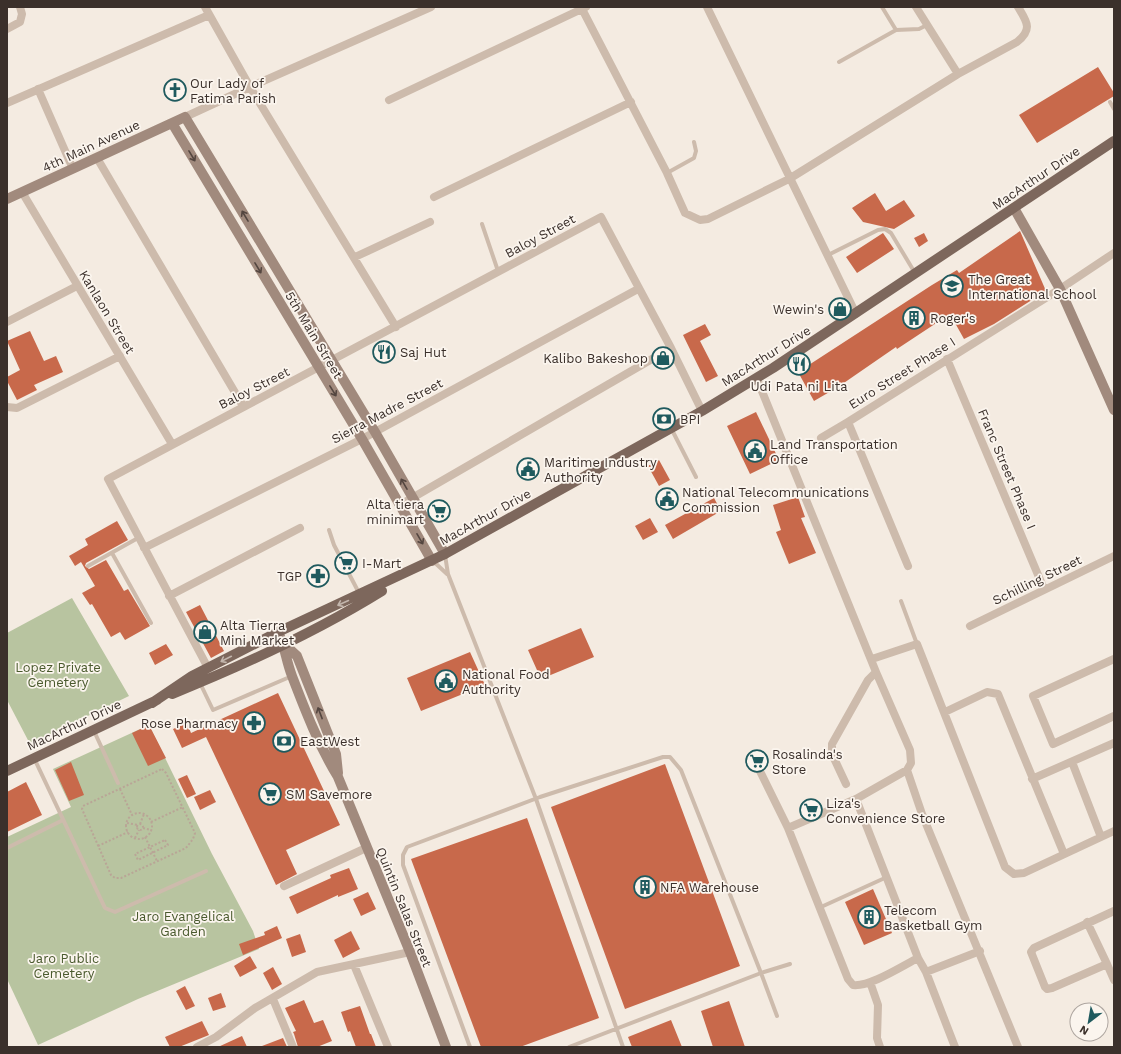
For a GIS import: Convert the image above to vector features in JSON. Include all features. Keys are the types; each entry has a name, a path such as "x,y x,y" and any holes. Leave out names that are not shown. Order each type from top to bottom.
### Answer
{"main road":[{"name":"MacArthur Drive","path":"152,702 192,676 278,632 432,561 757,379 1114,141"},
{"name":"MacArthur Drive","path":"7,770 152,702 200,683 284,644 349,611 416,569"}],"street":[{"path":"7,29 20,22 22,14 20,7"},
{"path":"205,7 250,87 355,257 396,327"},
{"path":"185,117 430,7"},
{"path":"708,7 856,314"},
{"path":"916,7 958,74"},
{"path":"389,100 583,8 667,173 685,212 700,220 708,219 790,179 958,74 1017,42 1024,36 1028,28 1018,7"},
{"path":"7,103 209,15"},
{"path":"38,89 73,169"},
{"path":"434,197 630,102"},
{"name":"4th Main Avenue","path":"7,199 185,117"},
{"name":"5th Main Street","path":"185,117 375,432 445,554"},
{"name":"5th Main Street","path":"172,123 362,440 432,561"},
{"path":"97,158 243,406"},
{"name":"Kanlaon Street","path":"22,192 172,444"},
{"path":"1014,208 1060,289 1114,410"},
{"name":"Baloy Street","path":"208,668 108,479 601,217 638,289"},
{"path":"355,257 430,222"},
{"name":"Euro Street Phase I","path":"908,566 848,422 1060,289 1114,253"},
{"path":"7,322 77,286"},
{"path":"638,289 671,348 702,411"},
{"name":"Sierra Madre Street","path":"144,548 362,440 638,289"},
{"path":"400,505 671,348"},
{"path":"7,407 17,408 120,356"},
{"name":"Franc Street Phase I","path":"947,359 1044,589"},
{"path":"757,379 876,672 910,750 910,763 907,770 856,798 788,828"},
{"path":"821,438 848,422"},
{"path":"169,596 300,528"},
{"name":"Schilling Street","path":"970,626 1114,556"},
{"name":"Quintin Salas Street","path":"278,632 284,644 292,676 325,755 338,777 410,952 446,1047"},
{"name":"Quintin Salas Street","path":"284,644 298,656 336,754 338,777"},
{"path":"872,659 916,644 945,712 1005,866 1014,874 1020,875 1114,831"},
{"path":"1114,659 1033,696 1053,744 1114,716"},
{"path":"846,784 832,754 832,744 868,680 876,672"},
{"path":"945,712 987,692 998,694 1064,854"},
{"path":"1032,779 1114,743"},
{"path":"755,761 788,828 821,907 848,979 853,985 860,986 918,958"},
{"path":"1072,762 1101,837"},
{"path":"907,770 922,814 980,951 1018,1047"},
{"path":"856,798 888,877 918,958 926,972 955,1047"},
{"path":"284,886 366,848"},
{"path":"1107,964 1047,989 1032,956 1032,950 1114,910"},
{"path":"1087,922 1114,979"},
{"path":"926,972 980,951"},
{"path":"197,1047 317,972 410,952"},
{"path":"354,965 388,1047"},
{"path":"870,982 878,1005 877,1038 880,1047"},
{"path":"273,999 293,1047"}],"lane":[{"path":"882,7 896,30"},
{"path":"839,62 896,30 919,29 927,25"},
{"path":"1110,102 1114,109"},
{"path":"667,173 694,158 696,151 694,142"},
{"path":"482,224 498,272"},
{"path":"828,256 878,230 885,229 891,233 916,274"},
{"path":"670,428 696,477"},
{"path":"329,530 334,545 360,595"},
{"path":"88,566 138,538"},
{"path":"112,553 151,623"},
{"path":"445,554 448,574 536,799 623,1047"},
{"path":"432,561 448,574"},
{"path":"901,600 916,644"},
{"path":"200,683 213,710 292,676"},
{"path":"93,730 118,783"},
{"path":"470,1047 403,865 403,855 407,847 536,799 663,757 670,757 681,770 762,973 777,1016"},
{"path":"34,758 105,908 115,912 206,871"},
{"path":"7,848 63,820"},
{"path":"821,907 888,877"},
{"path":"569,1047 762,973 790,964"}],"path":[{"path":"162,769 183,807 195,833 193,839 186,848 121,878 115,878 111,875 82,809 83,806 121,790 162,769"},
{"path":"118,783 132,815"},
{"path":"151,822 183,807"},
{"path":"132,815 144,814"},
{"path":"132,815 127,823 128,832 135,838 145,837 151,830 151,822 144,814"},
{"path":"135,838 144,814"},
{"path":"127,823 139,824 142,825 143,828 151,830"},
{"path":"139,830 143,828"},
{"path":"98,846 128,832"},
{"path":"145,837 157,861"},
{"path":"165,840 168,845 138,860 135,854 150,847 165,840"}],"green space":[{"name":"Lopez Private Cemetery","path":"72,598 129,696 30,744 7,700 7,633"},
{"path":"149,725 212,854 253,931 259,949 138,999 38,1045 7,979 7,837 71,807 53,769"}],"building":[{"path":"1098,67 1114,93 1114,96 1037,143 1019,115"},
{"path":"875,193 886,211 904,200 915,216 894,229 863,222 852,208"},
{"path":"1020,231 1046,291 994,324 964,339 950,314 897,349 896,347 838,387 814,401 798,372 932,285 957,270 959,273"},
{"path":"883,233 894,249 857,273 846,257"},
{"path":"924,233 928,241 919,247 914,238"},
{"path":"705,324 711,335 700,341 718,376 706,382 683,335"},
{"path":"30,331 44,361 56,356 63,372 34,385 37,390 17,400 7,381 7,377 20,370 7,341"},
{"path":"756,412 779,460 750,474 727,426"},
{"path":"659,460 670,480 659,486 648,466"},
{"path":"798,497 805,517 801,518 816,553 789,564 776,532 781,530 773,505"},
{"path":"714,498 721,511 673,539 665,525"},
{"path":"650,518 658,532 643,540 635,526"},
{"path":"117,521 128,540 86,563 85,566 89,569 106,560 124,591 128,589 150,626 125,640 120,632 111,637 92,604 90,605 82,593 95,586 81,562 75,566 69,556 88,545 85,539"},
{"name":"Alta Tierra Mini Market","path":"200,605 224,651 211,658 186,612"},
{"path":"581,628 594,657 541,679 528,650"},
{"path":"166,644 173,655 155,665 149,653"},
{"name":"National Food Authority","path":"470,652 485,685 421,711 407,678"},
{"path":"278,693 340,825 286,850 297,874 276,885 206,737 182,748 173,729 187,723 191,733"},
{"path":"149,725 166,758 148,766 132,733"},
{"path":"71,762 84,795 69,801 55,770"},
{"name":"NFA Warehouse","path":"665,764 740,966 625,1009 551,807"},
{"path":"187,775 196,794 187,798 178,779"},
{"path":"26,782 42,815 7,832 7,792"},
{"path":"210,790 216,802 200,810 194,797"},
{"path":"527,818 599,1018 520,1047 481,1047 411,859"},
{"path":"349,868 358,889 338,897 338,895 297,914 289,897 331,878 330,875"},
{"name":"Telecom Basketball Gym","path":"873,889 892,933 864,945 845,902"},
{"path":"368,892 376,909 361,916 353,899"},
{"path":"277,926 282,938 243,955 239,944 265,935 264,932"},
{"path":"351,931 360,949 343,958 334,940"},
{"path":"300,934 306,952 292,957 286,939"},
{"path":"250,956 257,968 240,977 234,966"},
{"path":"273,967 282,984 272,990 263,973"},
{"path":"185,986 195,1006 186,1010 176,991"},
{"path":"221,993 226,1007 213,1011 208,998"},
{"path":"304,1000 314,1023 323,1020 332,1041 317,1047 298,1047 293,1032 296,1031 285,1008"},
{"path":"729,1001 745,1047 713,1047 701,1011"},
{"path":"360,1006 376,1047 356,1047 350,1031 348,1032 341,1012"},
{"path":"671,1020 682,1047 632,1047 628,1037"},
{"path":"202,1021 209,1035 179,1047 170,1047 165,1037"},
{"path":"242,1036 247,1047 218,1047"},
{"path":"283,1038 287,1047 262,1047 262,1046"}],"place":[{"name":"Our Lady of Fatima Parish","path":"175,90"},
{"name":"The Great International School","path":"952,286"},
{"name":"Wewin's","path":"840,309"},
{"name":"Roger's","path":"914,318"},
{"name":"Saj Hut","path":"384,352"},
{"name":"Kalibo Bakeshop","path":"663,358"},
{"name":"Udi Pata ni Lita","path":"799,364"},
{"name":"BPI","path":"664,419"},
{"name":"Land Transportation Office","path":"755,451"},
{"name":"Maritime Industry Authority","path":"528,469"},
{"name":"National Telecommunications Commission","path":"667,499"},
{"name":"Alta tiera minimart","path":"439,511"},
{"name":"I-Mart","path":"346,563"},
{"name":"TGP","path":"318,576"},
{"name":"Alta Tierra Mini Market","path":"205,632"},
{"name":"National Food Authority","path":"446,681"},
{"name":"Rose Pharmacy","path":"254,723"},
{"name":"EastWest","path":"284,741"},
{"name":"Rosalinda's Store","path":"757,761"},
{"name":"SM Savemore","path":"270,794"},
{"name":"Liza's Convenience Store","path":"811,810"},
{"name":"NFA Warehouse","path":"645,887"},
{"name":"Telecom Basketball Gym","path":"869,917"}],"park label":[{"name":"Jaro Evangelical Garden","path":"183,924"},
{"name":"Jaro Public Cemetery","path":"64,966"}]}
